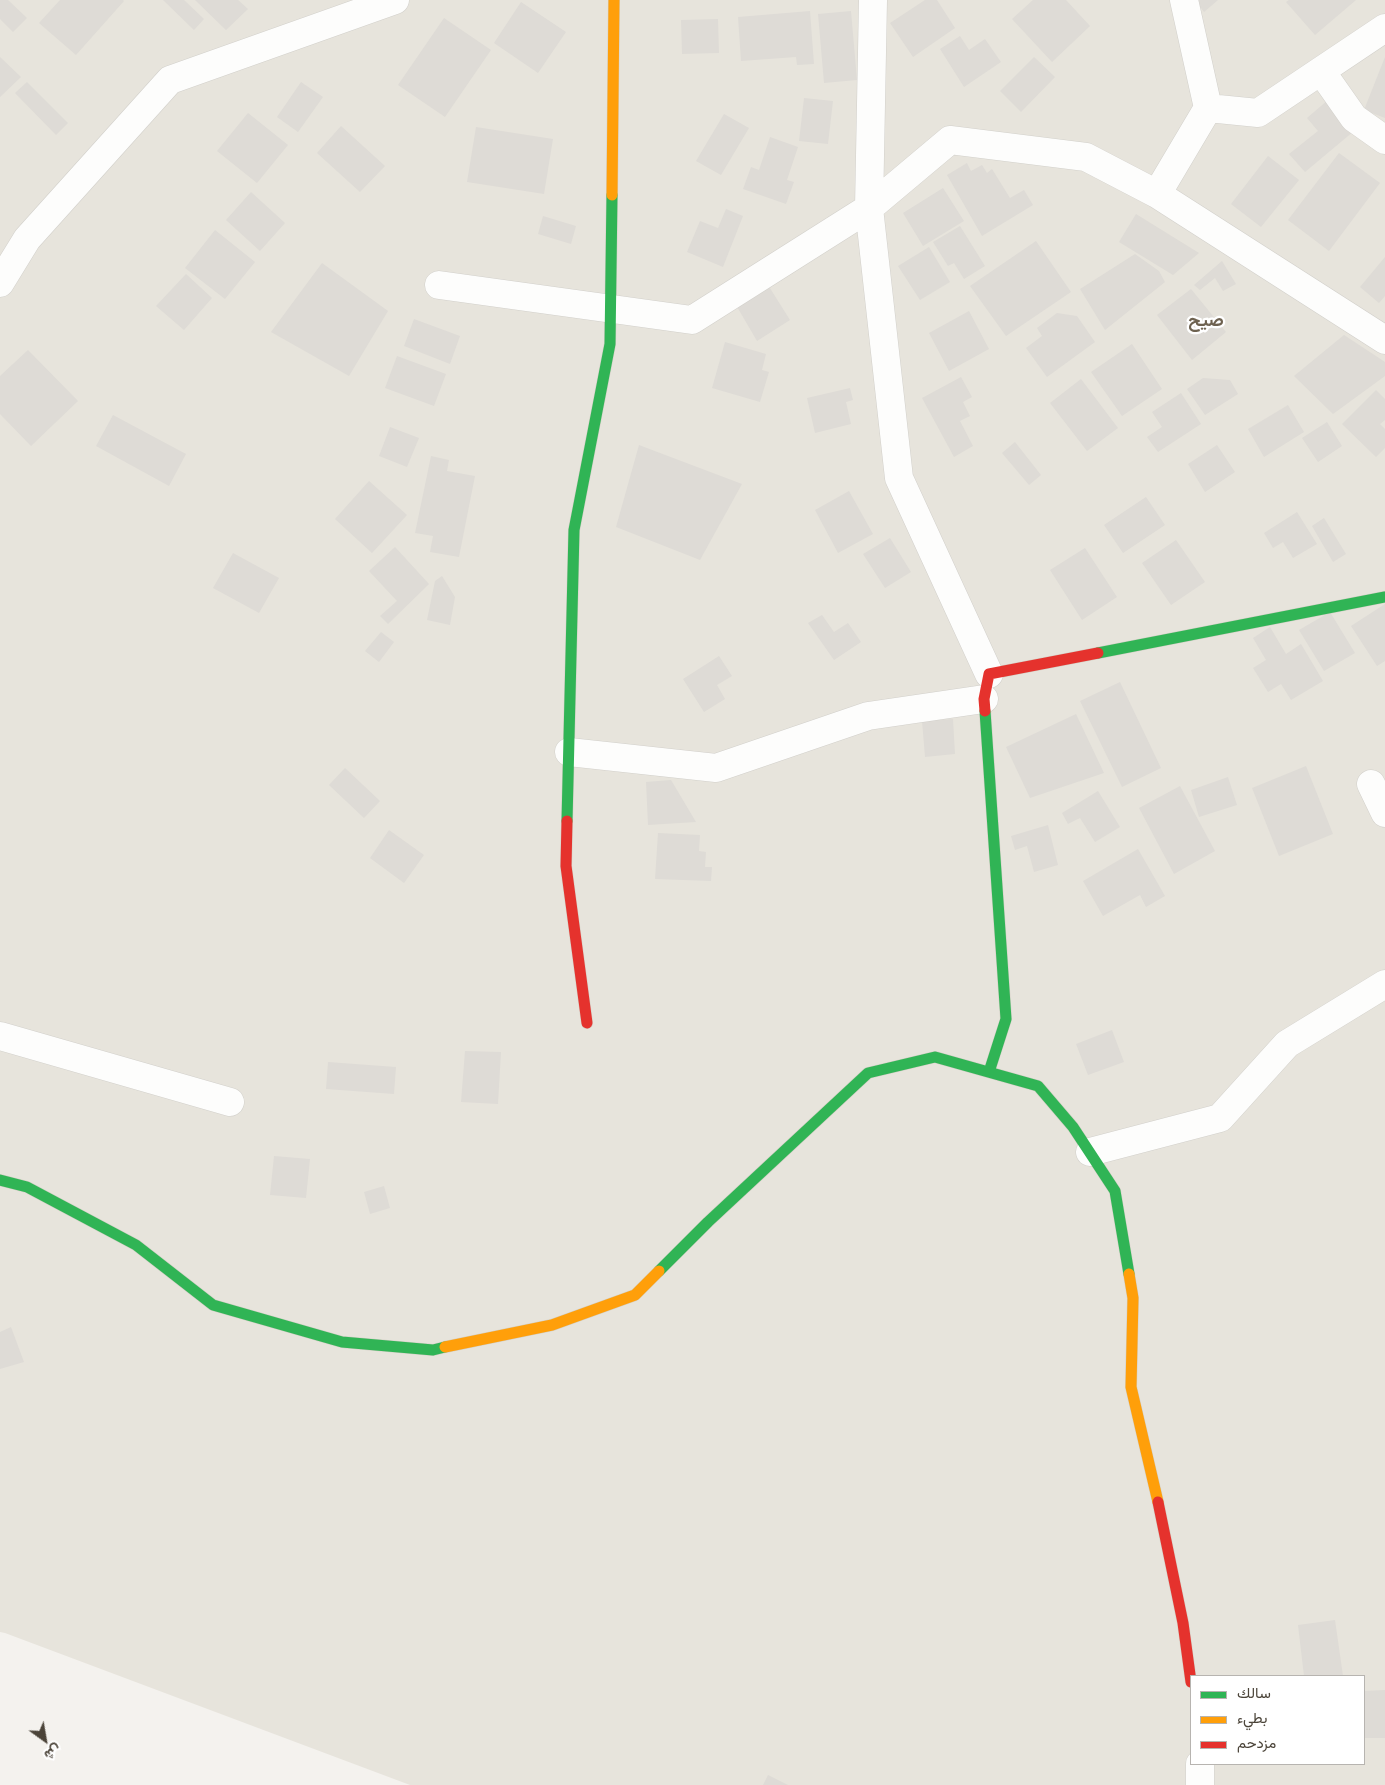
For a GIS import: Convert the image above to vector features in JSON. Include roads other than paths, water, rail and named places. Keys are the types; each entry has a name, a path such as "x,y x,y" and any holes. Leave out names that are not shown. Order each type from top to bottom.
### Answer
{"street":[{"path":"0,283 26,239 170,80 395,0"},
{"path":"587,1023 566,866 568,752 574,530 610,344 614,0"},
{"path":"873,0 869,208 899,478 987,687 1006,1019 989,1072"},
{"path":"1157,194 1208,108 1184,0"},
{"path":"1208,108 1258,113 1320,71 1382,33"},
{"path":"1320,71 1354,118 1385,140"},
{"path":"439,285 692,320 869,208 950,140 1086,157 1157,194 1385,340"},
{"path":"568,752 716,768 868,716 987,687 1385,597"},
{"path":"1371,784 1385,813"},
{"path":"1090,1152 1220,1118 1286,1044 1385,984"},
{"path":"0,1036 230,1102"},
{"path":"0,1180 27,1188 136,1245 213,1305 342,1342 434,1350 552,1325 635,1295 708,1222 868,1073 934,1057 1038,1086 1073,1127 1115,1191 1133,1298 1131,1388 1168,1547 1183,1623 1190,1675"},
{"path":"1200,1765 1200,1785"}],"district":[{"name":"صيح","path":"1206,320"}]}
